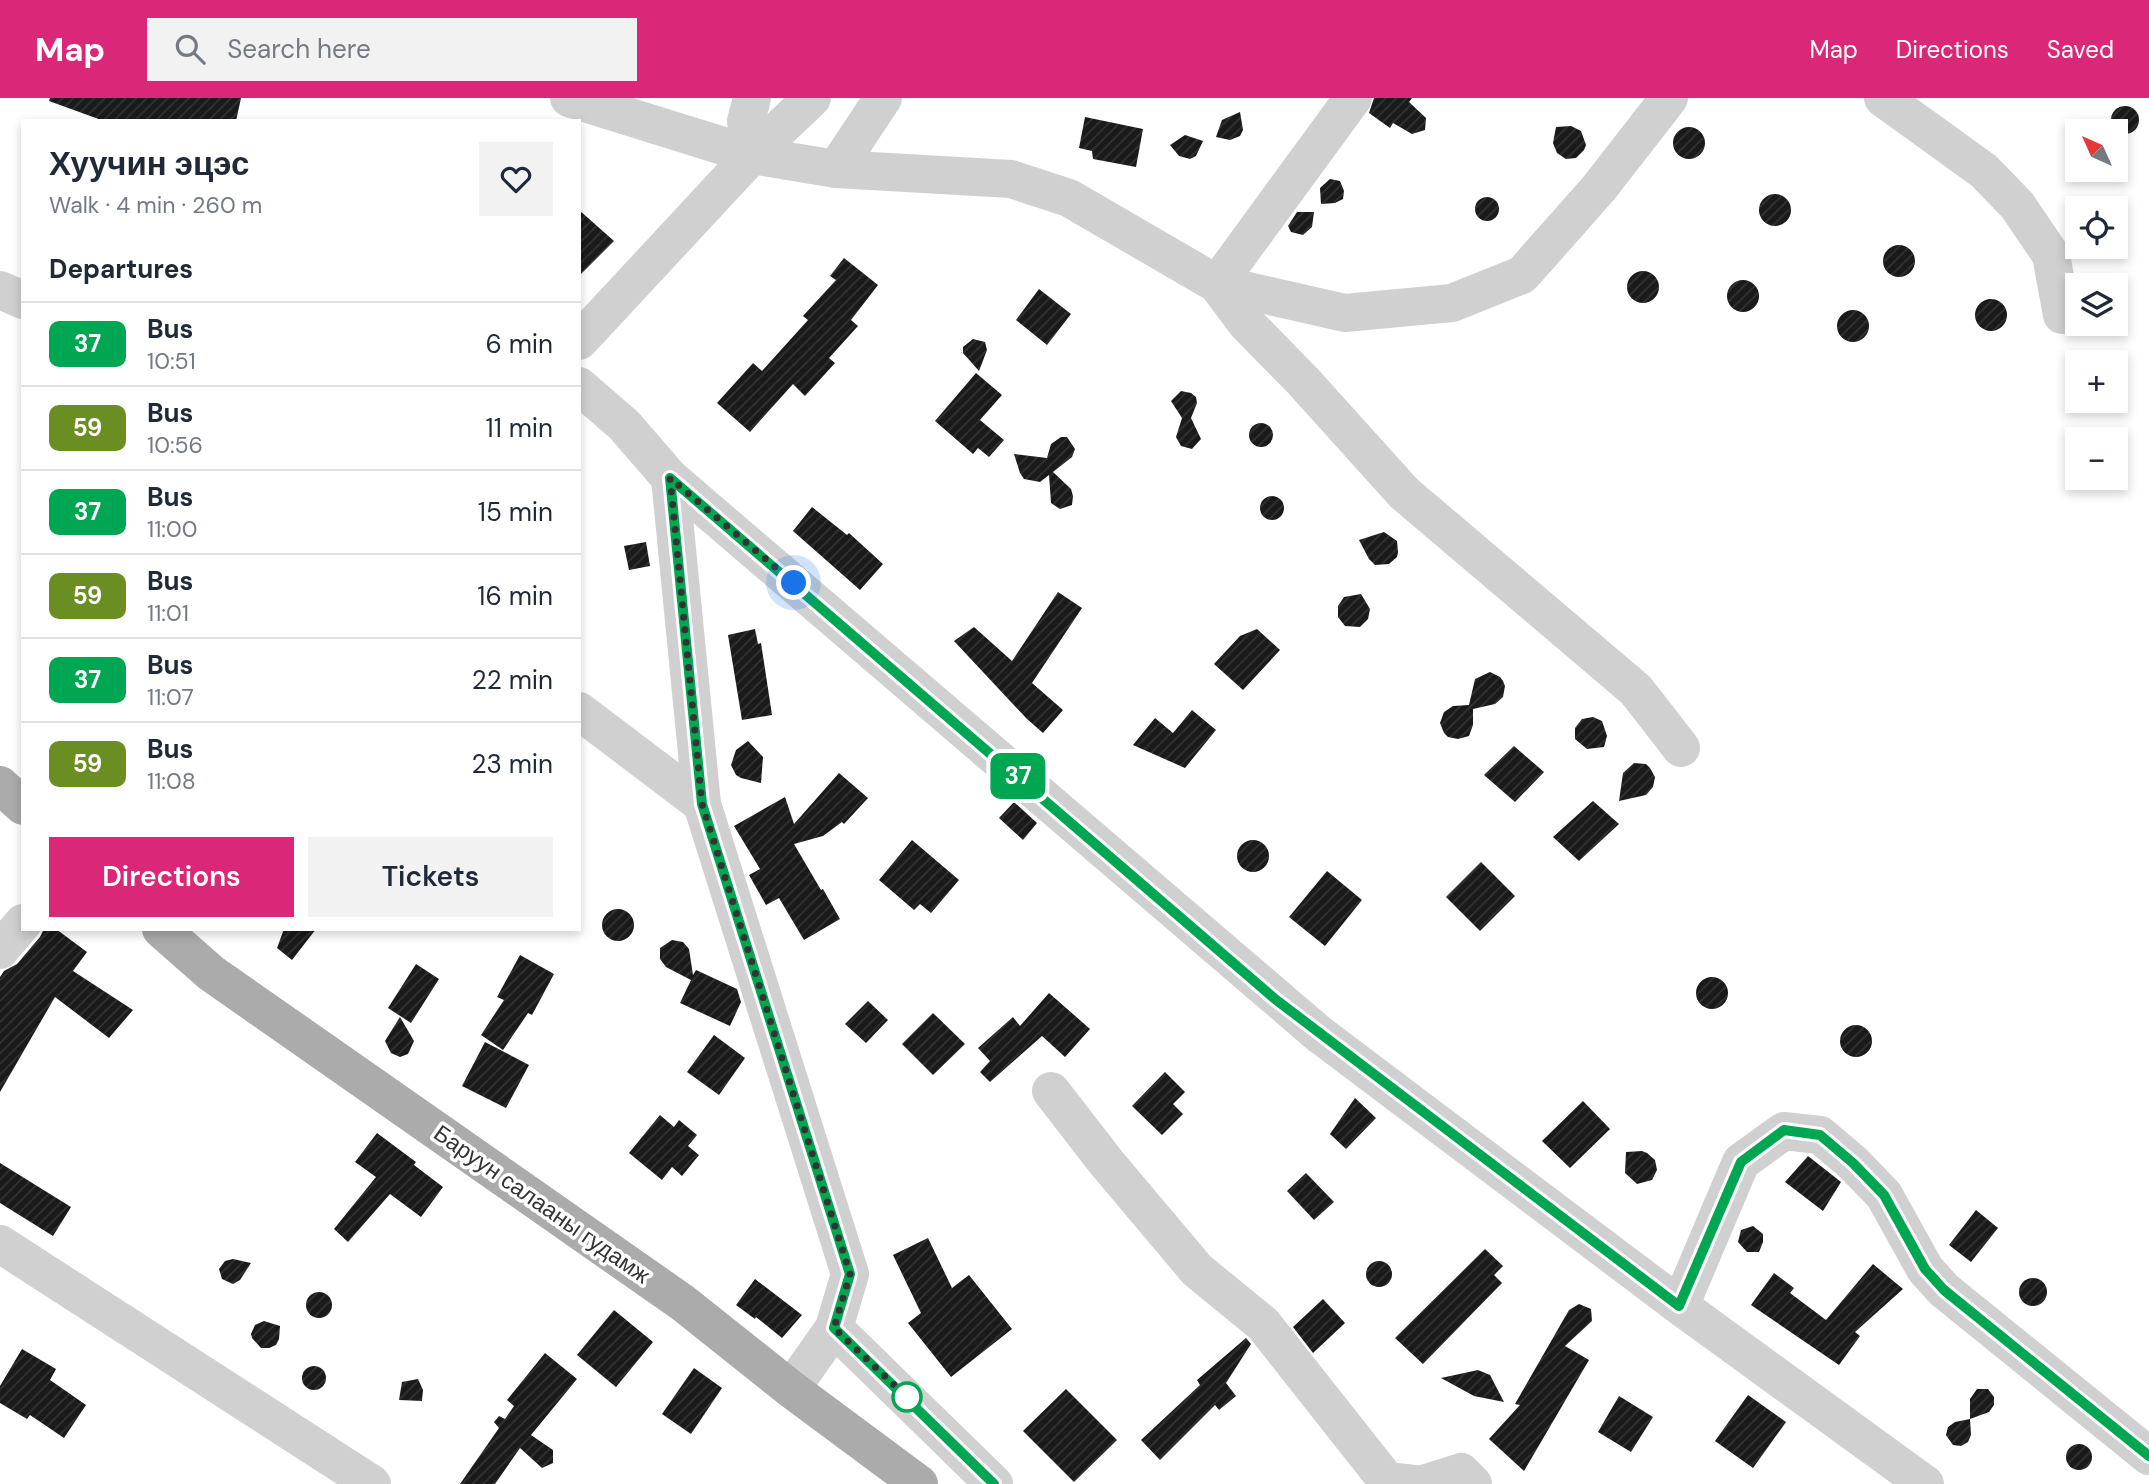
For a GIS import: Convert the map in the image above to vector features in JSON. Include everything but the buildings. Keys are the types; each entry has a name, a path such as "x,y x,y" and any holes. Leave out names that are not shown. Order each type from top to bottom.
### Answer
{"main road":[{"path":"0,785 21,804"},
{"name":"Баруун салааны гудамж","path":"163,931 211,973 683,1303 791,1389 919,1484"}],"street":[{"path":"569,98 752,155 836,169 1010,179 1069,198 1217,284 1345,313 1452,303 1522,275 1599,188 1669,98"},
{"path":"751,98 746,121 752,155"},
{"path":"581,339 752,155 812,98"},
{"path":"836,169 883,98"},
{"path":"1217,284 1353,98"},
{"path":"1883,98 1984,171 2017,205 2051,255 2062,315"},
{"path":"1217,284 1247,324 1303,381 1404,493 1636,690 1681,748"},
{"path":"0,290 21,299"},
{"path":"581,388 624,425 670,478 1286,1008 1679,1306 1925,1484"},
{"path":"670,478 702,804 850,1274 834,1328 791,1389"},
{"path":"581,713 702,804"},
{"path":"0,950 21,925"},
{"path":"1051,1091 1106,1162 1197,1270 1263,1324 1387,1480 1414,1484"},
{"path":"1679,1306 1741,1162 1784,1130 1820,1135 1853,1163 1884,1195 1925,1269 1944,1290 2149,1456"},
{"path":"0,1244 372,1484"},
{"path":"834,1328 994,1484"},
{"path":"1423,1484 1461,1472 1473,1484"}],"bus line":[{"name":"37","path":"994,1484 834,1328 850,1274 702,804 670,478 1275,999 1679,1306 1741,1162 1784,1130 1820,1135 1853,1163 1884,1195 1925,1269 1944,1290 2149,1456"}],"route":[{"path":"794,583 670,478 702,804 850,1274 834,1328 910,1400 907,1397"}]}
